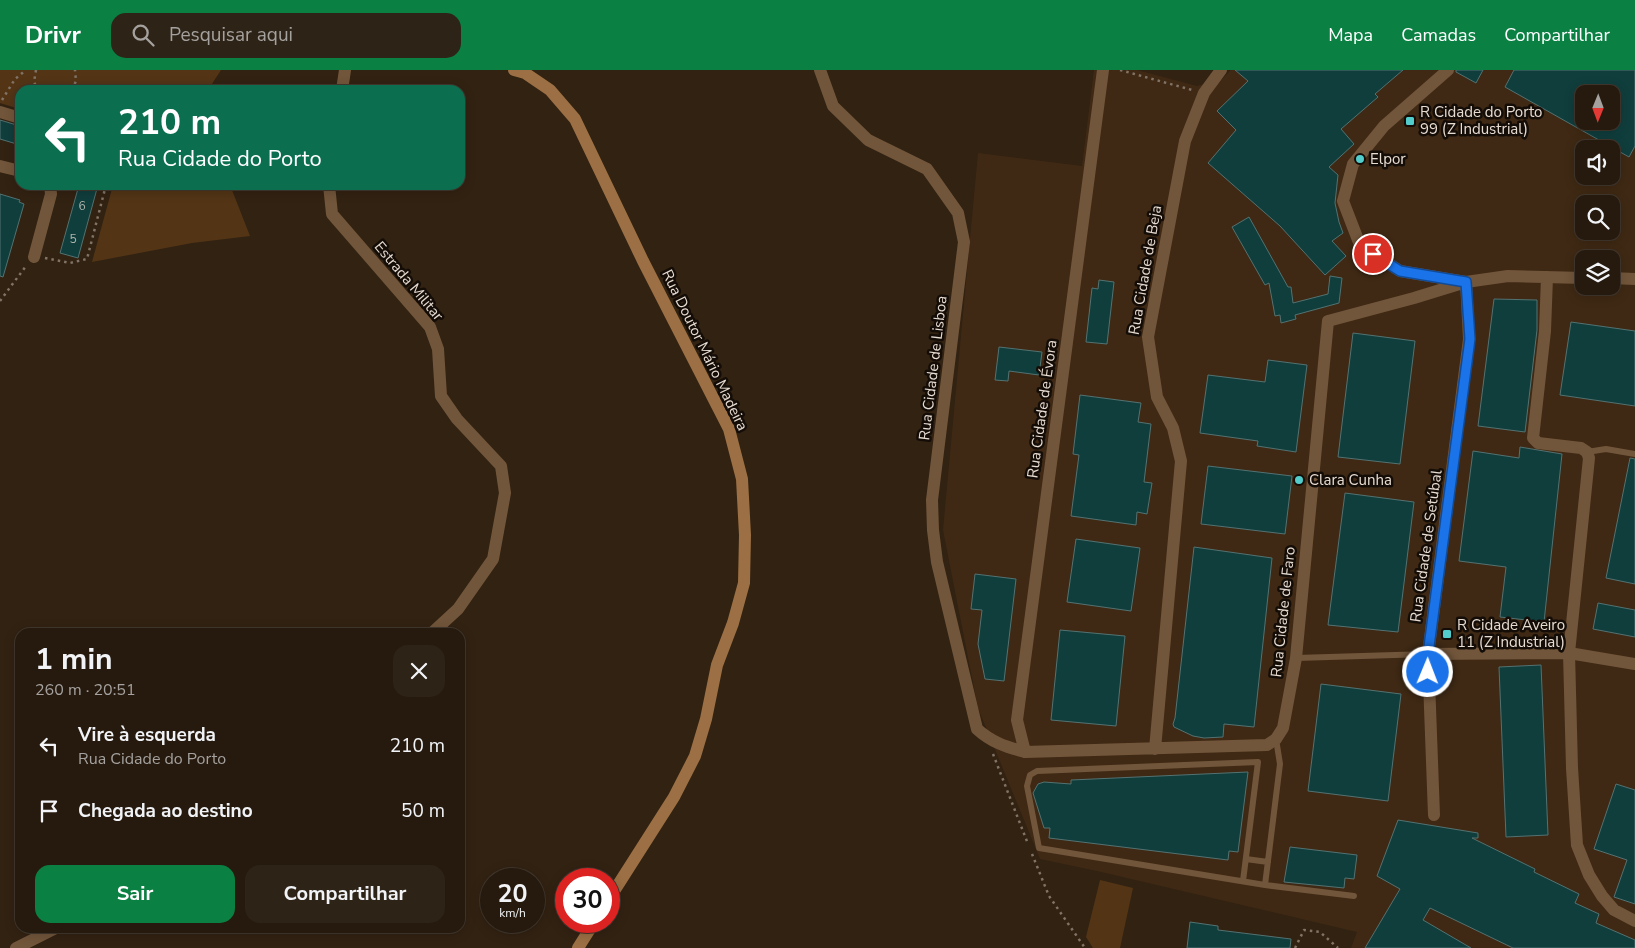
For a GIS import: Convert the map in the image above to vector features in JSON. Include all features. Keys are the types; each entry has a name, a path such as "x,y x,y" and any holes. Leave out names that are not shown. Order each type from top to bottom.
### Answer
{"main road":[{"name":"Rua Doutor Mário Madeira","path":"514,70 525,73 550,90 575,119 643,261 729,429 742,479 745,535 744,583 733,623 716,665 706,719 695,756 674,797 620,883"},
{"path":"578,948 587,933"}],"street":[{"path":"343,85 345,70"},
{"name":"Rua Cidade de Lisboa","path":"820,70 833,106 868,140 927,169 958,213 964,242 932,500 933,530 938,562 977,729 987,739 1025,752"},
{"name":"Rua Cidade de Évora","path":"1025,752 1017,720 1103,70"},
{"name":"Rua Cidade de Beja","path":"1155,748 1181,461 1173,428 1157,397 1148,337 1185,141 1204,93 1221,70"},
{"path":"1448,70 1384,126 1353,164 1343,201 1360,245 1400,271 1466,282 1508,276 1575,278"},
{"path":"0,112 15,116"},
{"path":"0,166 15,170"},
{"path":"34,256 51,190"},
{"name":"Estrada Militar","path":"330,190 332,214 430,327 438,349 441,396 457,418 501,466 505,493 493,559 458,609 437,628"},
{"path":"1547,277 1545,331 1533,438 1538,443 1581,448 1587,452 1589,458 1569,653 1572,768 1578,845 1589,875 1602,896 1614,910 1635,921"},
{"path":"1620,279 1635,280"},
{"name":"Rua Cidade de Setúbal","path":"1434,814 1428,654 1470,339 1466,282"},
{"name":"Rua Cidade de Faro","path":"1276,739 1283,728 1296,658 1328,322 1466,282"},
{"path":"1428,654 1569,653 1635,664"},
{"path":"1025,752 1267,745 1276,739"},
{"path":"16,948 46,933"}],"lane":[{"path":"1587,452 1606,449 1635,454"},
{"path":"1296,658 1428,654"},
{"path":"1265,885 1280,764 1276,739"},
{"path":"1243,881 1258,762 1037,771 1030,775 1027,786 1039,848 1265,885 1354,896"},
{"path":"1246,859 1268,862"}],"path":[{"path":"0,104 15,79 26,70"},
{"path":"36,70 34,82 36,85"},
{"path":"74,85 76,81 75,70"},
{"path":"1120,70 1204,93"},
{"path":"0,300 34,256 70,263 87,259 105,190"},
{"path":"1295,948 1304,930 1320,932 1338,948"}],"shaded area":[{"path":"0,70 221,70 211,85 15,85 15,108 0,103"},
{"path":"1094,70 1137,70 1197,86 1222,79 1231,70 1635,70 1635,948 1351,948 1357,932 1040,859 978,708 943,530 978,153 1082,166"},
{"path":"112,190 232,190 250,236 192,243 92,262"},
{"path":"1100,880 1133,888 1120,948 1093,948 1086,937"}],"building":[{"path":"1235,70 1403,70 1375,94 1378,97 1341,129 1354,144 1329,167 1338,175 1335,203 1343,233 1332,241 1346,256 1325,275 1280,226 1208,163 1236,130 1217,111 1248,81"},
{"path":"1456,70 1483,70 1476,83 1456,72"},
{"path":"1514,70 1635,70 1635,146 1629,157 1620,152 1620,140 1599,140 1581,130 1620,130 1620,85 1575,85 1575,127 1505,87"},
{"path":"0,120 15,124 15,144 0,139"},
{"path":"78,190 97,190 78,258 60,253"},
{"path":"0,194 20,200 19,202 24,204 3,277 0,276"},
{"path":"1249,217 1288,287 1291,287 1293,303 1328,294 1330,276 1342,278 1339,303 1295,315 1296,319 1281,323 1280,315 1275,316 1269,283 1265,285 1232,227"},
{"path":"1099,280 1114,282 1107,344 1086,342 1092,288 1098,289"},
{"path":"1494,299 1537,300 1537,330 1525,432 1478,426"},
{"path":"1571,322 1635,331 1635,406 1560,395"},
{"path":"1353,333 1415,341 1400,464 1338,457"},
{"path":"999,347 1042,352 1039,375 1009,371 1008,381 995,380"},
{"path":"1268,360 1307,365 1296,452 1257,446 1258,441 1200,433 1208,375 1265,382"},
{"path":"1080,395 1141,403 1138,422 1151,424 1144,482 1152,483 1147,514 1137,512 1136,525 1071,516 1079,455 1073,454"},
{"path":"1520,447 1562,454 1544,622 1500,617 1506,567 1459,561 1473,451 1519,458"},
{"path":"1630,458 1635,459 1635,584 1606,578"},
{"path":"1208,466 1292,476 1285,534 1201,524"},
{"path":"1345,493 1414,502 1398,632 1328,625"},
{"path":"1076,539 1140,548 1131,611 1067,602"},
{"path":"1194,547 1272,558 1254,727 1224,724 1223,737 1204,738 1193,736 1174,727 1173,724"},
{"path":"975,574 1016,579 1004,681 985,679 978,644 982,610 971,609"},
{"path":"1598,603 1635,610 1635,637 1593,629"},
{"path":"1060,630 1125,636 1116,726 1051,720"},
{"path":"1541,665 1548,835 1506,837 1499,667"},
{"path":"1321,684 1401,694 1388,801 1308,791"},
{"path":"1248,772 1238,852 1229,851 1228,860 1049,838 1050,828 1044,828 1033,793 1038,784 1044,782 1071,784 1071,780"},
{"path":"1616,784 1635,790 1635,904 1614,897 1627,860 1594,849"},
{"path":"1398,820 1478,833 1478,838 1472,838 1535,869 1534,872 1579,894 1575,903 1599,914 1596,923 1635,940 1635,948 1513,948 1430,908 1423,920 1471,948 1365,948 1400,889 1377,876"},
{"path":"1290,847 1357,855 1354,879 1345,878 1344,888 1284,882"},
{"path":"1190,922 1218,926 1218,930 1291,939 1290,948 1187,948"}],"place":[{"name":"R Cidade do Porto 99 (Z Industrial)","path":"1410,121"},
{"name":"Elpor","path":"1360,159"},
{"name":"Clara Cunha","path":"1299,480"},
{"name":"R Cidade Aveiro 11 (Z Industrial)","path":"1447,634"}],"route":[{"path":"1373,254 1400,271 1466,282 1470,339 1428,654 1428,672"}]}
